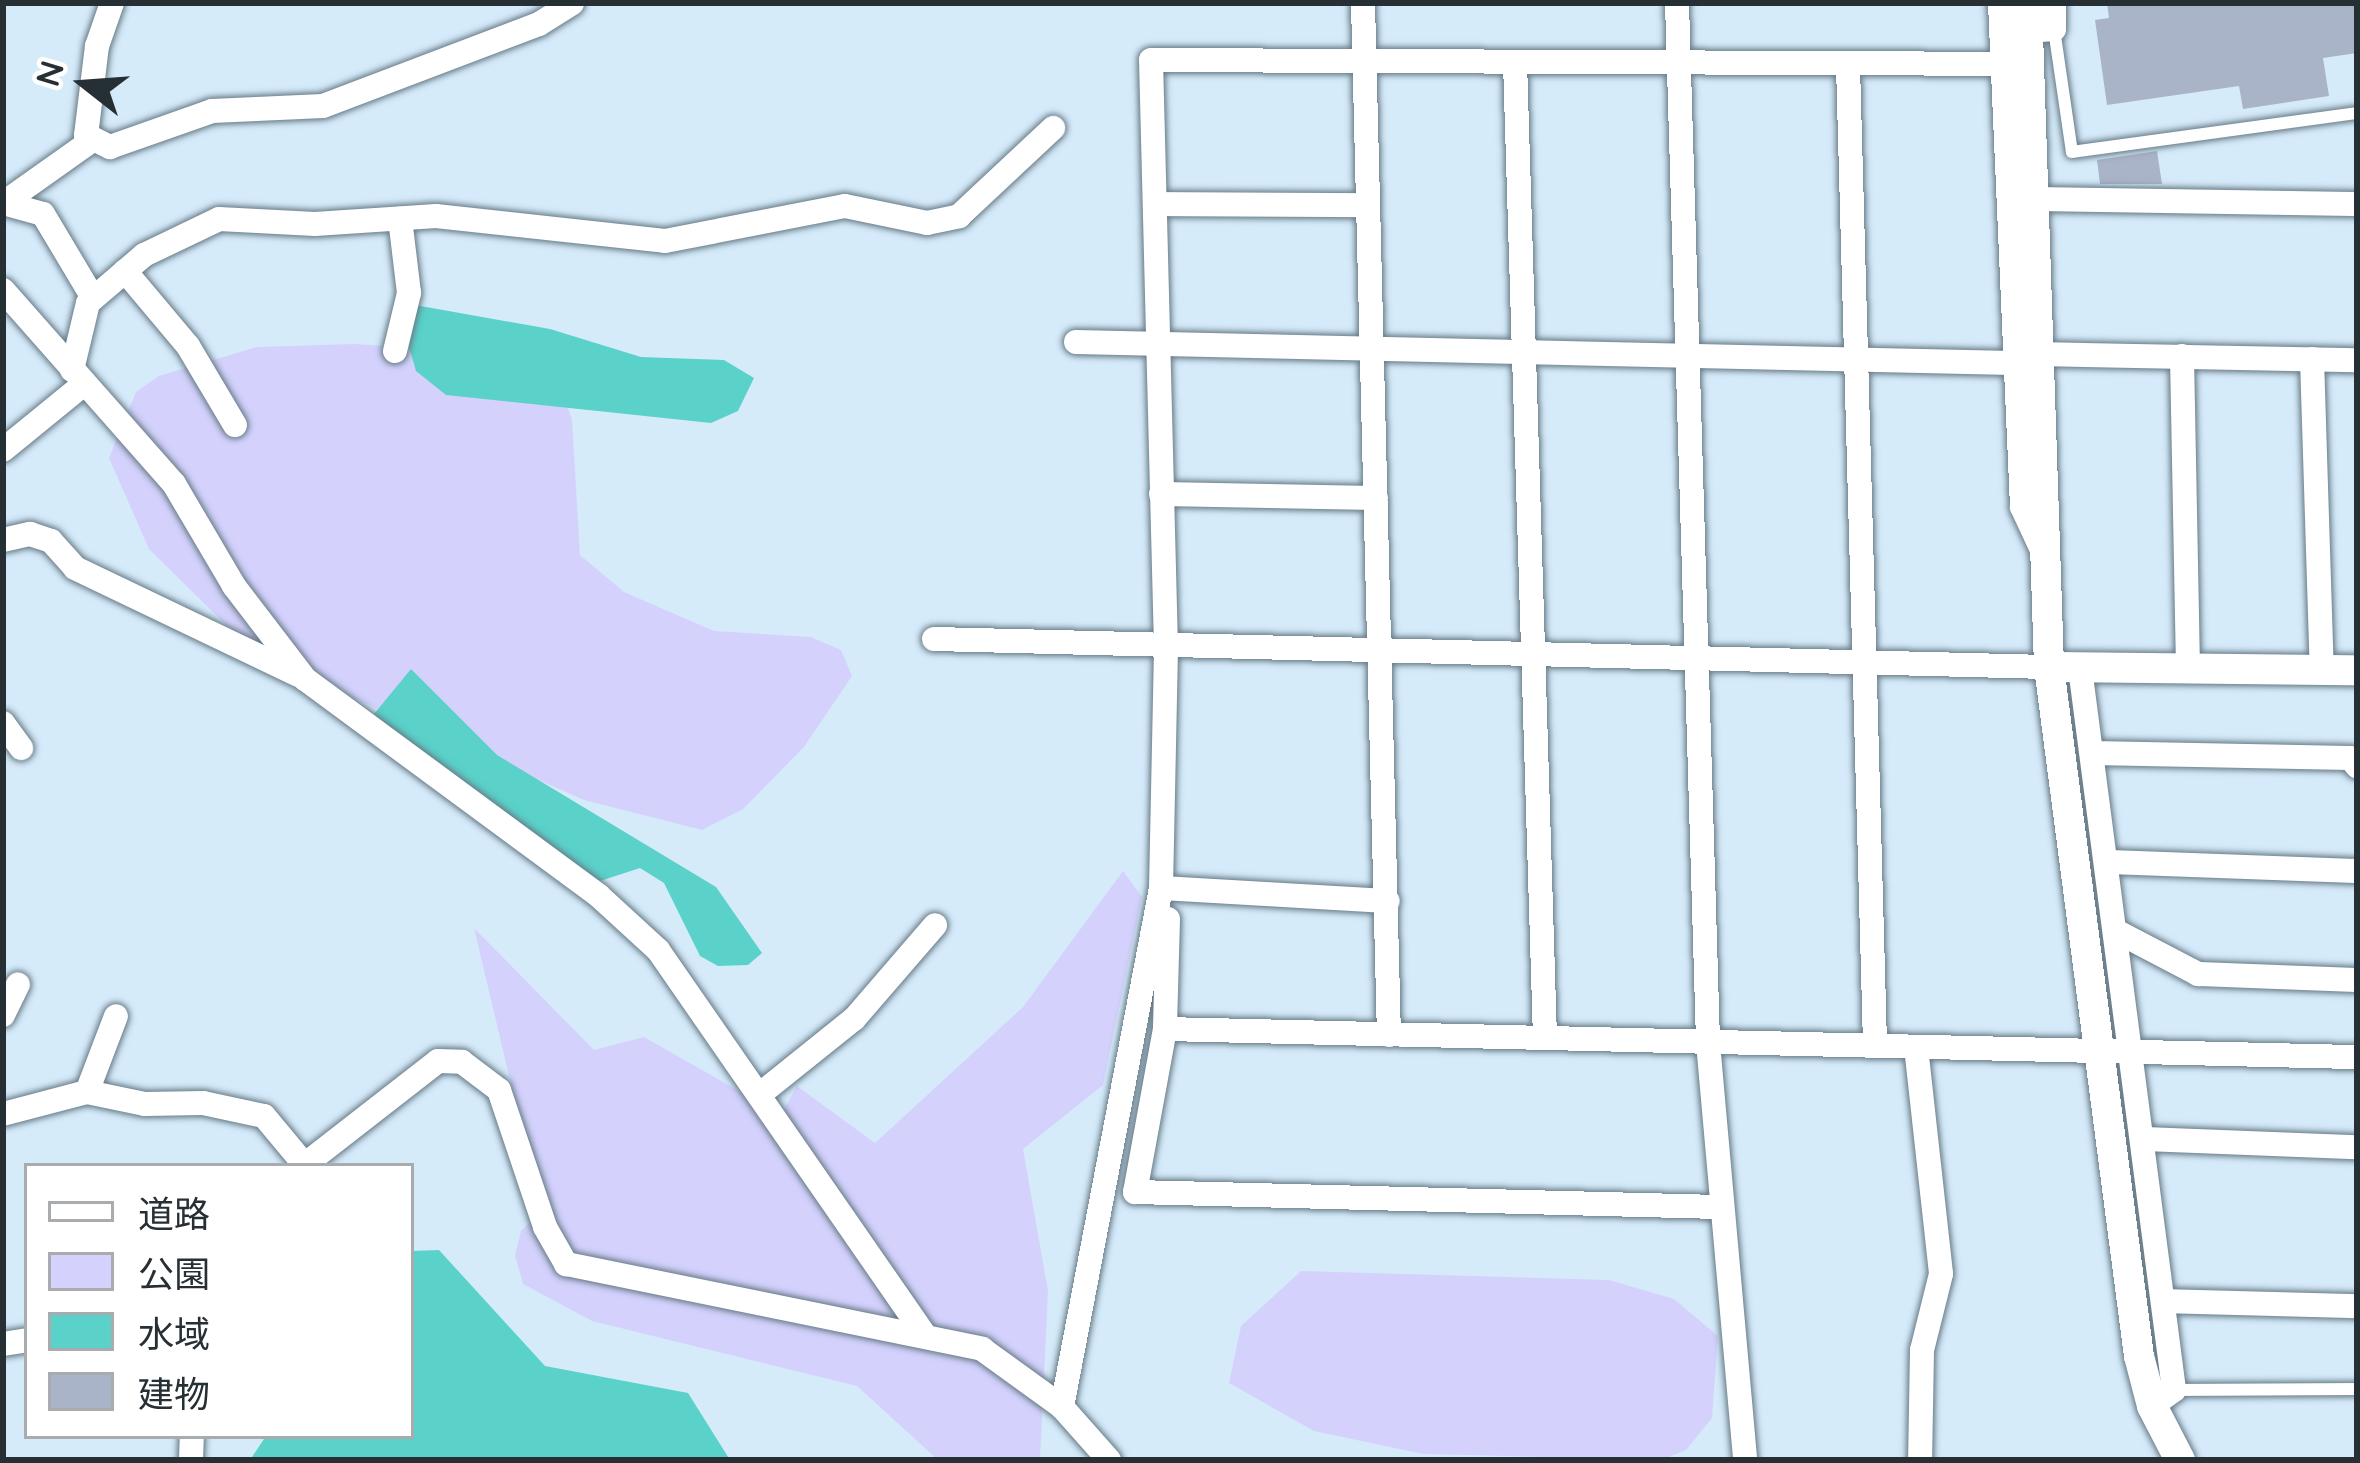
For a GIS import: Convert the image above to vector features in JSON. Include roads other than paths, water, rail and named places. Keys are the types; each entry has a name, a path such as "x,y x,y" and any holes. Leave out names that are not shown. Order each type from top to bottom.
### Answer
{"street":[{"path":"91,140 97,46 112,3"},
{"path":"91,140 110,147 212,111 309,110 539,24 572,3"},
{"path":"1363,3 1389,1035"},
{"path":"1677,3 1708,1043 1745,1460"},
{"path":"2000,3 2015,64 2033,199 2025,358"},
{"path":"2041,16 2015,64 2025,358 2044,556 2049,668 2115,1053 2163,1398 2180,1460"},
{"path":"1062,1406 1160,898 1166,648 1151,60 1361,57 2015,64"},
{"path":"1515,62 1545,1038"},
{"path":"1848,64 1875,1046"},
{"path":"3,450 78,377 93,298 187,229 219,219 400,219 665,241 845,206 927,223 959,216 1053,128"},
{"path":"3,203 91,140"},
{"path":"2033,199 2357,204"},
{"path":"3,203 43,214 93,298"},
{"path":"1155,204 1366,206"},
{"path":"395,351 409,292 400,219"},
{"path":"124,271 188,346 236,424"},
{"path":"3,290 174,484 234,586 305,679"},
{"path":"1076,342 1858,359 2182,356 2357,360"},
{"path":"2182,356 2188,669"},
{"path":"2312,359 2321,670"},
{"path":"1161,494 1376,497"},
{"path":"3,540 30,533 51,541 75,568 305,679 598,896 658,950 924,1334"},
{"path":"934,640 1864,659 2049,668 2357,670"},
{"path":"2080,668 2116,931 2115,1053 2144,1139 2163,1301 2163,1398"},
{"path":"3,723 21,748"},
{"path":"2092,753 2350,758 2357,766"},
{"path":"2108,862 2357,872"},
{"path":"1160,898 1388,901"},
{"path":"1160,898 1168,912 1165,1029 1135,1192 1720,1207"},
{"path":"759,1095 854,1019 935,925"},
{"path":"2116,931 2198,974 2357,980"},
{"path":"3,1015 18,984"},
{"path":"87,1092 116,1016"},
{"path":"1165,1029 2357,1057"},
{"path":"1916,1047 1941,1274 1922,1350 1920,1460"},
{"path":"307,1163 438,1061 462,1062 499,1090 566,1264 982,1349 1062,1406 1109,1460"},
{"path":"3,1114 87,1092 264,1116 302,1163"},
{"path":"2144,1139 2357,1147"},
{"path":"2163,1301 2357,1306"}],"lane":[{"path":"2041,16 2072,152 2357,112"},
{"path":"2163,1398 2357,1389"}],"water":[{"path":"415,305 550,329 641,357 724,360 754,378 738,411 711,423 446,395 416,371 407,340"},
{"path":"411,669 497,755 716,887 762,953 748,965 718,966 700,956 664,883 640,868 600,881 431,762 374,714"},
{"path":"439,1250 545,1366 688,1393 730,1460 250,1460 264,1439 414,1439 414,1251"}]}
